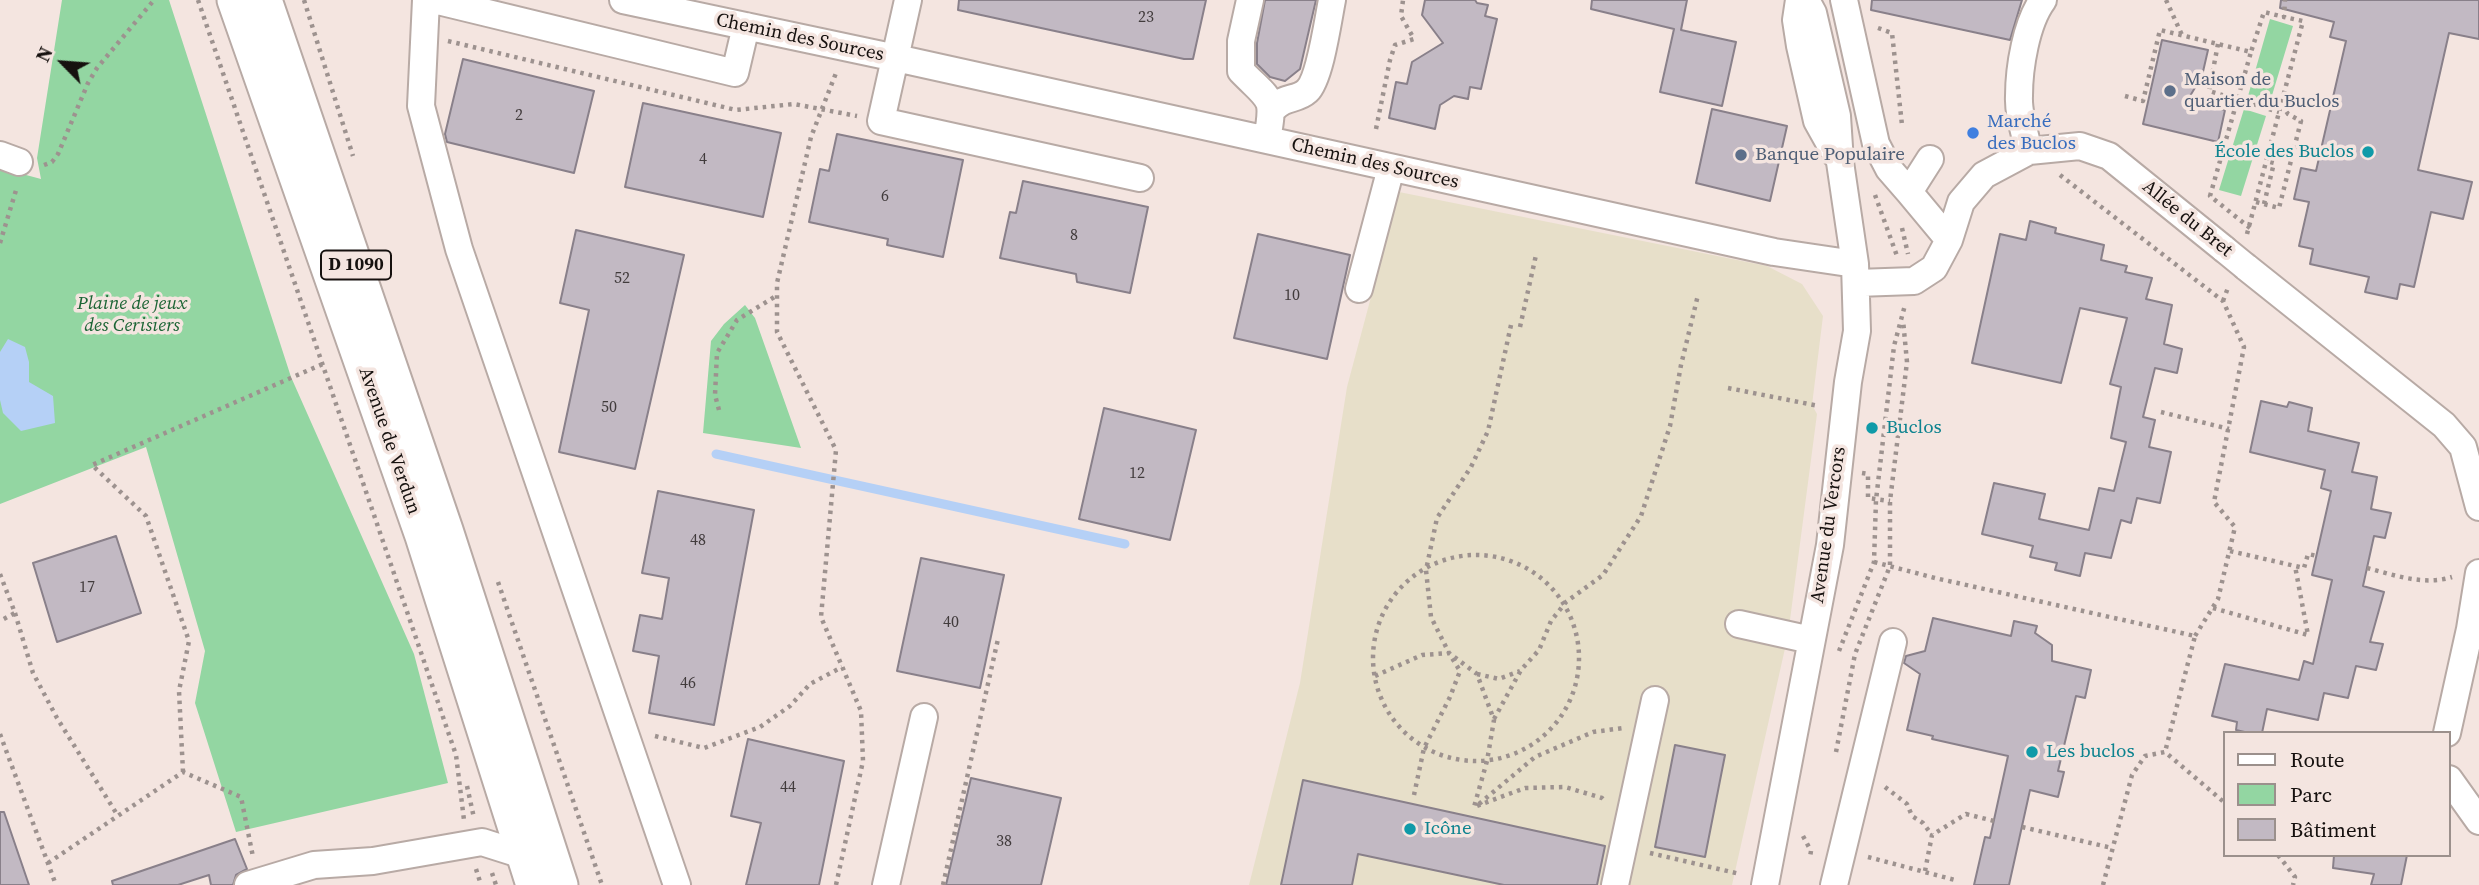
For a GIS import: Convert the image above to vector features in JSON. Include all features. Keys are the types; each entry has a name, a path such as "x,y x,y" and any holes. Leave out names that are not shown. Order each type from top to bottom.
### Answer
{"main road":[{"name":"Avenue de Verdun","path":"234,0 422,536 528,870"},
{"name":"Avenue de Verdun","path":"265,0 446,530 561,885"}],"street":[{"path":"426,0 421,106 459,249 677,885"},
{"path":"434,0 735,73 746,26"},
{"name":"Chemin des Sources","path":"623,0 1774,252 1856,273"},
{"name":"Chemin des Sources","path":"896,58 908,0"},
{"path":"1250,0 1241,41 1241,71 1268,97 1273,109"},
{"path":"1267,140 1273,109 1281,100 1306,92 1315,81 1332,0"},
{"name":"Avenue du Vercors","path":"1798,0 1800,46 1817,121 1840,162"},
{"name":"Avenue du Vercors","path":"1765,882 1830,545 1848,382 1857,331 1856,273 1840,162 1837,116 1813,13 1806,0"},
{"path":"1844,0 1876,144 1889,169 1950,240"},
{"path":"2029,151 2018,99 2022,63 2035,12 2043,0"},
{"path":"896,58 881,121 1140,178"},
{"name":"Allée du Bret","path":"1856,273 1914,281 1934,268 1950,240 1961,202 1984,175 2029,151 2080,146 2109,156 2235,245 2246,267 2444,425 2463,447 2479,507"},
{"path":"1909,192 1930,159"},
{"path":"1359,289 1391,168"},
{"path":"2447,731 2470,629 2468,574"},
{"path":"1739,624 1811,640"},
{"path":"1834,885 1894,642"},
{"path":"1615,885 1655,700"},
{"path":"886,885 924,717"},
{"path":"2451,782 2479,821"},
{"path":"255,883 314,865 373,861 482,842 528,870"}],"path":[{"path":"18,162 52,162 97,68 154,0"},
{"name":"Avenue de Verdun","path":"198,0 456,755 467,844 481,885"},
{"path":"1376,129 1395,45 1413,39 1401,16 1403,0"},
{"path":"2166,0 2182,35"},
{"path":"2284,17 2285,0"},
{"path":"2235,245 2250,228 2303,22 2264,12 2250,52 2210,196 2250,228"},
{"path":"2125,96 2143,101 2160,30 2250,52"},
{"path":"423,36 736,110 794,104 881,121"},
{"path":"2218,44 2209,91 2278,112"},
{"path":"835,885 863,761 861,711 821,617 836,450 777,332 777,283 811,137 845,47"},
{"path":"2256,202 2278,208 2301,121 2288,114 2281,103"},
{"path":"2276,122 2288,114"},
{"path":"2029,151 2223,301 2244,347 2214,502 2235,527 2218,600 2195,636 2165,752"},
{"path":"2264,204 2274,163 2266,161"},
{"path":"0,243 20,177 27,170 18,162"},
{"path":"1520,327 1536,255"},
{"path":"1474,807 1487,761 1494,720 1521,670 1539,650 1551,621 1566,603 1603,575 1641,516 1670,426 1698,295"},
{"path":"719,410 715,395 717,353 737,320 777,296"},
{"path":"1835,663 1874,562 1876,500 1894,346 1902,315 1908,362 1890,502 1890,566 1855,654 1835,756"},
{"path":"1414,795 1424,748 1460,671 1448,653 1432,617 1426,570 1437,518 1471,467 1488,431 1511,325"},
{"path":"183,772 179,691 189,641 146,516 92,465 332,359"},
{"path":"1728,388 1829,408"},
{"path":"2161,412 2229,429"},
{"path":"1859,473 1868,474 1868,498 1890,502"},
{"path":"2230,551 2304,568 2308,554 2317,556"},
{"path":"1464,554 1509,559 1543,578 1566,603 1579,642 1580,679 1559,722 1524,751 1487,761 1458,762 1424,748 1388,717 1375,676 1371,639 1392,597 1426,570 1464,554"},
{"path":"1874,562 2195,636"},
{"path":"2213,608 2308,635 2295,566"},
{"path":"2367,568 2413,580 2443,580 2468,574"},
{"path":"0,574 33,673 57,719 118,816"},
{"path":"0,621 15,613"},
{"path":"943,885 998,639"},
{"path":"1375,676 1422,655 1448,653 1477,674 1499,679 1521,670"},
{"path":"624,729 704,748 760,727 790,706 810,684 842,667"},
{"path":"1477,674 1494,720"},
{"path":"1474,807 1535,757 1593,732 1638,726 1655,700"},
{"path":"0,734 55,885"},
{"path":"2165,752 2224,802"},
{"path":"2103,885 2132,775 2145,756 2165,752"},
{"path":"48,863 183,772"},
{"path":"183,772 241,797 255,883"},
{"path":"1877,781 1907,804 1912,816 1923,823 1932,835"},
{"path":"1474,807 1525,788 1565,787 1602,798 1629,821 1649,844 1647,853 1765,882"},
{"path":"1925,871 1932,835 1966,814 1994,821"},
{"path":"2022,827 2112,848"},
{"path":"1798,828 1811,851 1809,862"},
{"path":"1842,851 1955,880"},
{"path":"2280,857 2295,877 2293,885"}],"shaded area":[{"path":"1399,192 1767,266 1802,284 1823,316 1812,405 1817,414 1788,635 1732,885 1249,885 1300,683 1347,387"}],"green space":[{"name":"Plaine de jeux des Cerisiers","path":"62,0 169,0 291,377 414,654 448,783 236,832 195,703 205,651 146,447 0,504 0,168 41,179 37,158"},
{"path":"2270,19 2293,26 2270,102 2248,96"},
{"path":"2244,109 2266,116 2241,196 2219,190"},
{"path":"745,305 755,318 801,448 703,433 711,341 724,324"}],"water":[{"path":"8,339 25,347 29,362 29,382 53,396 55,423 21,431 3,413 0,400 0,352"}],"building":[{"path":"959,0 1206,0 1193,59 1184,59 958,10"},
{"path":"1265,0 1316,0 1300,69 1285,81 1270,77 1257,64 1257,43"},
{"path":"1425,0 1475,0 1488,5 1485,16 1497,19 1481,89 1470,87 1468,99 1454,96 1440,105 1435,129 1389,118 1396,82 1407,84 1412,62 1443,43 1422,15"},
{"path":"1592,0 1687,0 1681,30 1736,42 1722,106 1660,92 1674,29 1591,9"},
{"path":"1872,0 2022,0 2010,40 1871,10"},
{"name":"École des Buclos","path":"2281,0 2479,0 2479,39 2449,33 2418,170 2472,182 2463,219 2431,212 2414,287 2400,284 2397,299 2365,292 2369,277 2310,264 2313,249 2299,246 2309,202 2294,199 2301,168 2316,171 2346,41 2330,37 2334,22 2280,8"},
{"name":"Maison de quartier du Buclos","path":"2162,40 2208,50 2202,76 2187,101 2225,110 2218,142 2143,124"},
{"path":"463,59 594,91 574,173 447,142 445,134"},
{"path":"643,103 781,133 763,217 625,187"},
{"name":"Banque Populaire","path":"1712,109 1787,126 1770,201 1696,183"},
{"path":"837,134 963,160 943,257 887,245 888,239 809,222 820,169 829,171"},
{"path":"1023,181 1148,207 1130,293 1077,282 1076,274 1000,258 1010,212 1016,213"},
{"path":"2030,221 2056,228 2055,233 2104,245 2101,260 2127,266 2125,272 2152,278 2146,299 2172,305 2164,344 2182,349 2177,373 2155,368 2143,417 2155,420 2149,447 2171,452 2160,503 2137,498 2131,523 2121,520 2111,558 2085,553 2080,576 2055,570 2057,563 2030,557 2033,546 1982,534 1994,483 2045,494 2039,519 2089,530 2099,488 2114,491 2126,442 2111,438 2121,387 2110,384 2127,318 2080,308 2061,383 1972,363 2000,234 2026,240"},
{"path":"576,230 684,255 635,469 559,452 589,310 560,303"},
{"path":"1258,234 1350,255 1327,359 1234,338"},
{"path":"2261,401 2287,407 2289,402 2312,408 2308,431 2359,443 2352,472 2377,477 2371,509 2391,513 2385,538 2374,536 2363,586 2384,592 2370,642 2383,644 2376,670 2356,666 2348,698 2324,693 2318,720 2267,709 2262,731 2236,730 2237,722 2212,716 2225,664 2299,680 2304,661 2313,664 2332,580 2312,575 2331,491 2321,488 2325,470 2250,452"},
{"path":"1104,408 1196,430 1170,540 1079,519"},
{"path":"658,491 754,510 714,725 649,713 659,656 633,651 640,615 662,619 669,578 642,573"},
{"path":"116,536 141,613 57,642 33,563"},
{"path":"921,558 1004,575 980,688 897,671"},
{"name":"Les buclos","path":"1933,618 2011,636 2014,621 2037,626 2035,633 2052,645 2052,661 2091,670 2085,698 2076,696 2058,771 2064,772 2058,797 2030,790 2009,885 1974,885 1985,837 1990,838 2008,756 1932,739 1933,736 1907,730 1920,674 1904,663 1906,656 1925,651"},
{"path":"748,739 844,761 819,885 746,885 761,823 731,816"},
{"path":"1675,745 1725,755 1705,857 1655,847"},
{"path":"971,778 1061,798 1041,885 946,885"},
{"name":"Icône","path":"1303,780 1605,846 1597,885 1504,885 1358,854 1352,885 1281,885"},
{"path":"0,812 4,812 29,885 0,885"},
{"path":"235,839 247,869 236,875 233,885 211,885 209,875 178,885 113,885 112,881"},
{"path":"2334,857 2407,857 2401,885 2371,885 2374,874 2333,868"}],"waterway":[{"path":"716,454 1125,544"}],"place":[{"name":"Maison de quartier du Buclos","path":"2170,91"},
{"name":"Marché des Buclos","path":"1973,133"},
{"name":"École des Buclos","path":"2368,152"},
{"name":"Banque Populaire","path":"1741,155"},
{"name":"Buclos","path":"1872,428"},
{"name":"Les buclos","path":"2032,752"},
{"name":"Icône","path":"1410,829"}]}
